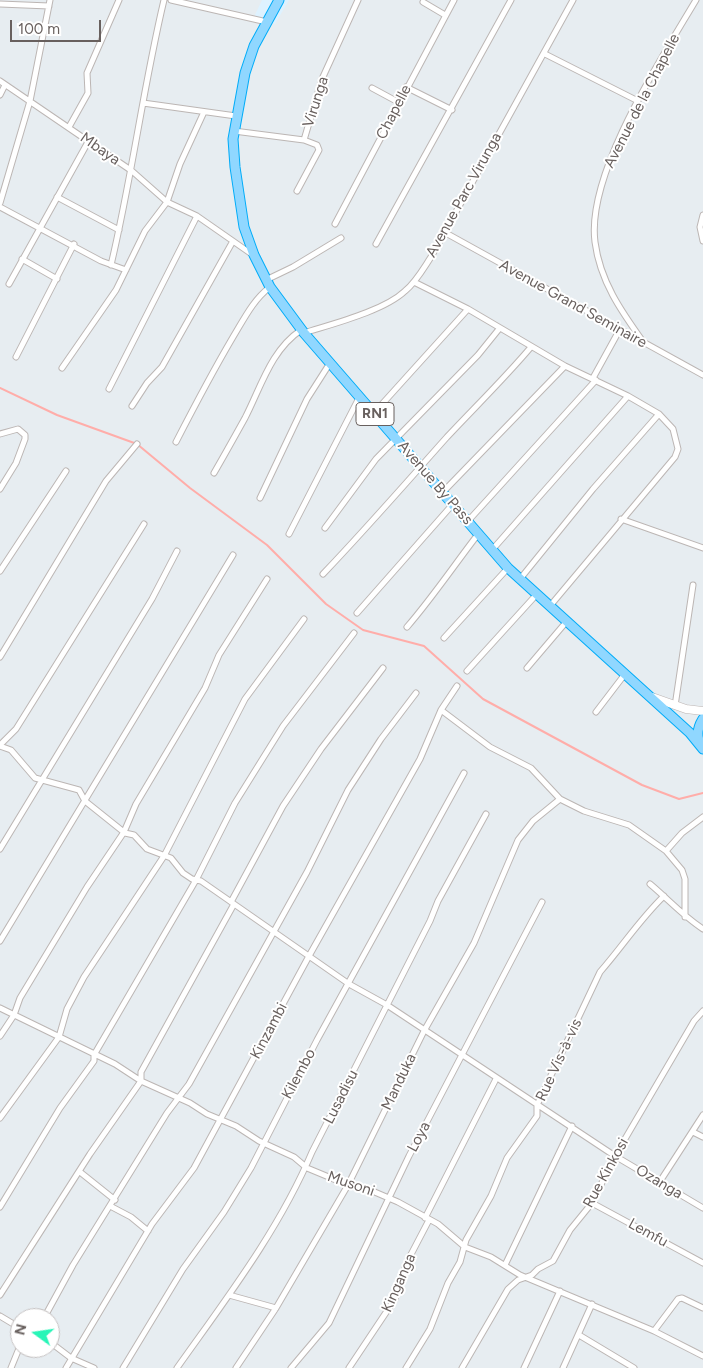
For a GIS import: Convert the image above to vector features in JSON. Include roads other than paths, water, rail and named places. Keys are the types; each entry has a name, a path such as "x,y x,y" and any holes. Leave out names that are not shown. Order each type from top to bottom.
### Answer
{"highway":[{"name":"Avenue By Pass","path":"279,0 254,46 245,73 234,132 235,167 243,219 254,255 268,284 302,332 469,520 508,568 690,733 702,749"},
{"path":"702,749 697,737 698,728 703,719"}],"street":[{"path":"69,127 88,92 87,73 119,0"},
{"path":"111,265 132,171 148,64 164,0"},
{"path":"172,0 267,22"},
{"name":"Virunga","path":"234,132 304,140 322,79 358,0"},
{"name":"Chapelle","path":"335,224 398,102 454,0"},
{"path":"376,244 452,110 511,0"},
{"name":"Avenue Parc Virunga","path":"302,332 386,304 403,293 414,282 574,0"},
{"name":"Avenue de la Chapelle","path":"644,343 612,298 595,242 594,218 604,176 638,101 696,0"},
{"path":"423,2 445,15"},
{"path":"0,4 49,3 30,101 0,202"},
{"path":"545,54 638,101"},
{"path":"0,95 2,83"},
{"name":"Mbaya","path":"2,83 132,171 167,202 197,216 254,255"},
{"path":"406,87 452,110"},
{"path":"372,88 398,102"},
{"path":"143,103 236,116"},
{"path":"62,368 116,290 145,231 167,202 180,164 204,112"},
{"path":"297,191 319,150 317,145 304,140"},
{"path":"9,284 88,142"},
{"path":"57,197 119,230"},
{"path":"0,207 111,265 126,270"},
{"path":"703,215 700,227 703,241"},
{"path":"109,389 197,216"},
{"name":"Avenue Grand Seminaire","path":"444,232 703,375"},
{"path":"176,442 206,383 259,295 268,284 341,238"},
{"path":"132,406 147,383 162,367 233,241"},
{"path":"16,357 74,244"},
{"path":"22,259 57,279"},
{"path":"414,282 468,309 564,366 628,396 659,414 673,429 678,449 675,457 621,519 550,606"},
{"path":"374,413 468,309"},
{"path":"326,528 376,459 478,355 499,329"},
{"path":"469,520 595,379 620,329"},
{"path":"214,472 245,417 272,362 283,346 302,332"},
{"path":"323,574 374,522 421,466 507,375 530,347"},
{"path":"260,498 307,399 330,363"},
{"path":"443,492 564,366"},
{"path":"289,534 360,396"},
{"path":"492,550 628,396"},
{"path":"520,579 593,489 659,414"},
{"path":"0,434 18,429 25,435 25,439 16,463 0,489"},
{"path":"0,657 106,481 138,444"},
{"path":"0,571 66,471"},
{"path":"357,613 453,503"},
{"path":"621,519 703,548"},
{"path":"41,779 32,775 11,750 0,745 16,729 144,524"},
{"path":"407,627 429,602 440,583 479,533"},
{"path":"0,849 152,599 177,551"},
{"path":"0,942 157,678 233,555"},
{"path":"444,638 508,568"},
{"path":"0,1036 14,1015 20,998 87,886 124,832 136,804 205,688 219,655 267,579"},
{"path":"676,706 693,585"},
{"path":"467,671 538,594"},
{"path":"0,1118 59,1037 67,1009 84,977 164,856 245,699 304,619"},
{"path":"527,668 567,621"},
{"path":"0,1207 60,1108 94,1061 94,1055 196,880 235,803 283,726 354,633"},
{"path":"0,1296 141,1081 142,1072 283,806 321,750 383,668"},
{"path":"596,712 625,674"},
{"name":"Kinzambi","path":"66,1368 148,1231 194,1168 420,759 441,710 457,686"},
{"path":"50,1308 73,1266 112,1207 178,1099 190,1084 274,932 348,790 381,739 416,693"},
{"path":"649,695 676,706 703,712"},
{"path":"441,710 490,747 531,768 560,799 579,808 629,825 666,851 682,870 685,879 685,918"},
{"name":"Kilembo","path":"123,1368 143,1332 209,1230 224,1212 265,1143 317,1040 350,984 464,773"},
{"name":"Ozanga","path":"41,779 79,790 85,801 124,832 134,835 145,848 171,858 183,873 233,903 350,984 387,1005 615,1156 703,1208"},
{"name":"Manduka","path":"236,1368 276,1308 348,1186 424,1030 474,943 518,840 533,821 560,799"},
{"name":"Lusadisu","path":"177,1368 230,1295 269,1235 307,1168 312,1152 430,921 438,901 486,814"},
{"path":"666,851 682,832 703,817"},
{"path":"650,884 685,918 703,929"},
{"name":"Rue Vis-à-vis","path":"406,1368 430,1328 448,1283 460,1262 466,1240 491,1196 507,1158 537,1116 537,1105 600,972 614,959 644,916 664,896"},
{"name":"Loya","path":"291,1368 329,1323 390,1198 408,1156 542,902"},
{"name":"Musoni","path":"0,1008 115,1064 141,1081 294,1157 307,1168 348,1186 370,1190 390,1198 448,1231 465,1247 478,1250 525,1278 654,1331 703,1356"},
{"name":"Rue Kinkosi","path":"462,1368 508,1289 553,1261 570,1230 592,1203 615,1156 694,1020 703,1011"},
{"name":"Kinganga","path":"349,1368 395,1299 406,1264 496,1078"},
{"path":"659,1183 703,1115"},
{"path":"505,1265 572,1126"},
{"path":"693,1132 703,1137"},
{"path":"80,1172 115,1200"},
{"name":"Lemfu","path":"592,1203 703,1263"},
{"path":"112,1207 131,1217 148,1231"},
{"path":"524,1368 560,1291"},
{"path":"230,1295 276,1308"},
{"path":"654,1331 678,1299 682,1298 703,1308"},
{"path":"563,1368 592,1304"},
{"path":"579,1335 634,1368"},
{"path":"60,1350 71,1358 94,1368"}],"waterway":[{"path":"0,388 57,415 137,444 190,488 267,545 326,604 363,630 424,646 483,699 642,785 679,799 703,793"}]}
